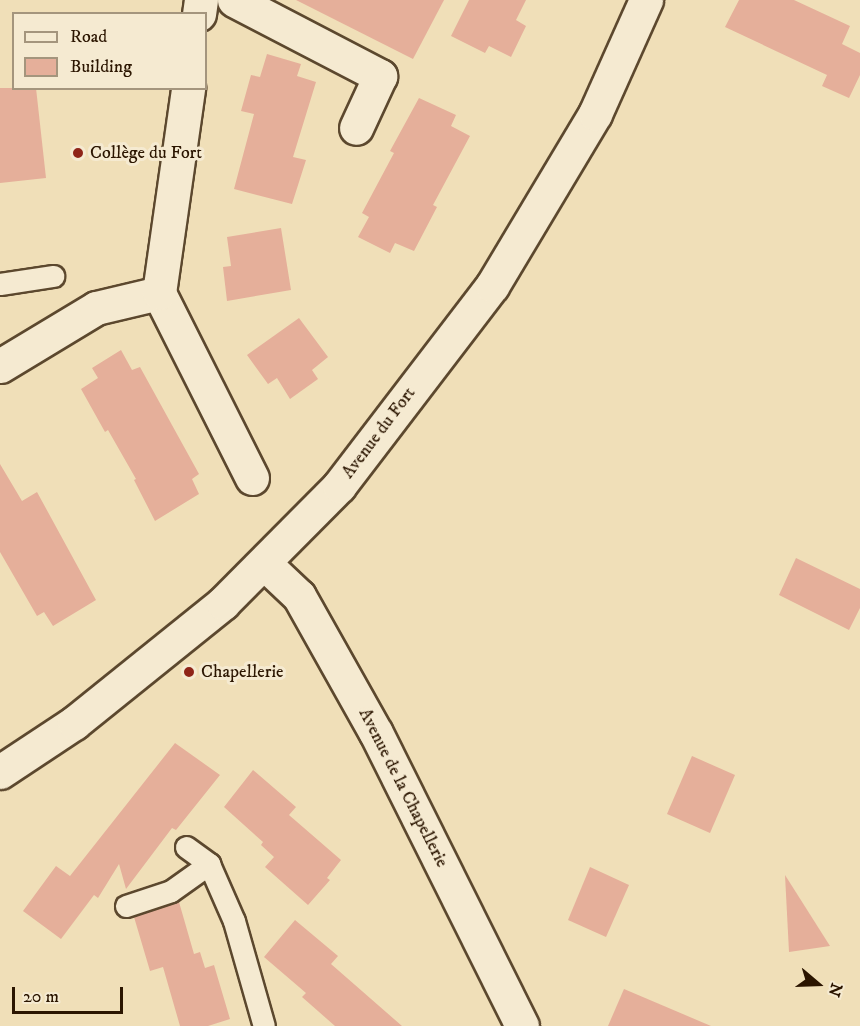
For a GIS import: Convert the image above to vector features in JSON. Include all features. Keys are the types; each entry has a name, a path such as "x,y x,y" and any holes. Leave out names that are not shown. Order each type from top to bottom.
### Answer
{"street":[{"path":"234,0 380,76 356,128"},
{"name":"Avenue du Fort","path":"0,772 74,723 223,603 339,486 492,286 595,114 646,0"},
{"path":"188,90 159,293 252,478"},
{"path":"0,366 96,308 159,293"},
{"name":"Avenue de la Chapellerie","path":"264,563 299,596 376,733 522,1026"}],"lane":[{"path":"0,284 53,276"},
{"path":"186,847 209,864 234,921 264,1026"},
{"path":"126,906 171,891 209,864"}],"building":[{"path":"296,0 444,0 413,59"},
{"path":"469,0 526,0 516,20 526,26 511,57 489,46 485,53 451,36"},
{"path":"739,0 794,0 850,26 842,44 860,53 860,75 849,98 822,86 827,75 725,27"},
{"path":"267,54 301,64 297,76 316,82 293,157 306,160 292,204 234,189 254,114 241,111 251,75 260,77"},
{"path":"0,88 36,90 46,178 0,183"},
{"path":"419,98 456,115 451,126 470,136 433,205 437,207 414,251 395,243 390,253 358,237 369,217 362,213 394,153 390,151"},
{"path":"281,228 291,290 227,301 223,267 231,266 227,237"},
{"path":"299,318 328,357 312,370 318,379 290,399 277,378 268,384 247,355"},
{"path":"121,350 132,370 140,367 199,474 192,479 199,494 155,521 134,480 136,479 108,430 105,432 81,389 98,378 92,368"},
{"path":"0,464 22,501 37,492 96,600 53,626 44,612 37,616 0,552"},
{"path":"796,558 860,589 860,608 849,630 779,595"},
{"path":"175,743 220,775 176,830 172,828 126,889 119,864 98,898 94,895 61,939 23,911 56,866 70,876"},
{"path":"692,756 735,775 710,833 667,814"},
{"path":"253,770 296,807 289,815 341,860 327,878 330,880 308,905 265,867 274,857 261,845 263,842 224,807"},
{"path":"590,867 629,885 606,937 568,920"},
{"path":"785,875 830,946 789,952"},
{"path":"179,902 194,954 200,952 205,968 214,965 230,1019 208,1026 180,1026 163,967 150,971 134,917"},
{"path":"295,920 338,956 331,964 402,1026 335,1026 302,997 306,993 264,957"},
{"path":"624,989 711,1026 608,1026"}],"place":[{"name":"Collège du Fort","path":"78,153"},
{"name":"Chapellerie","path":"189,672"}]}
